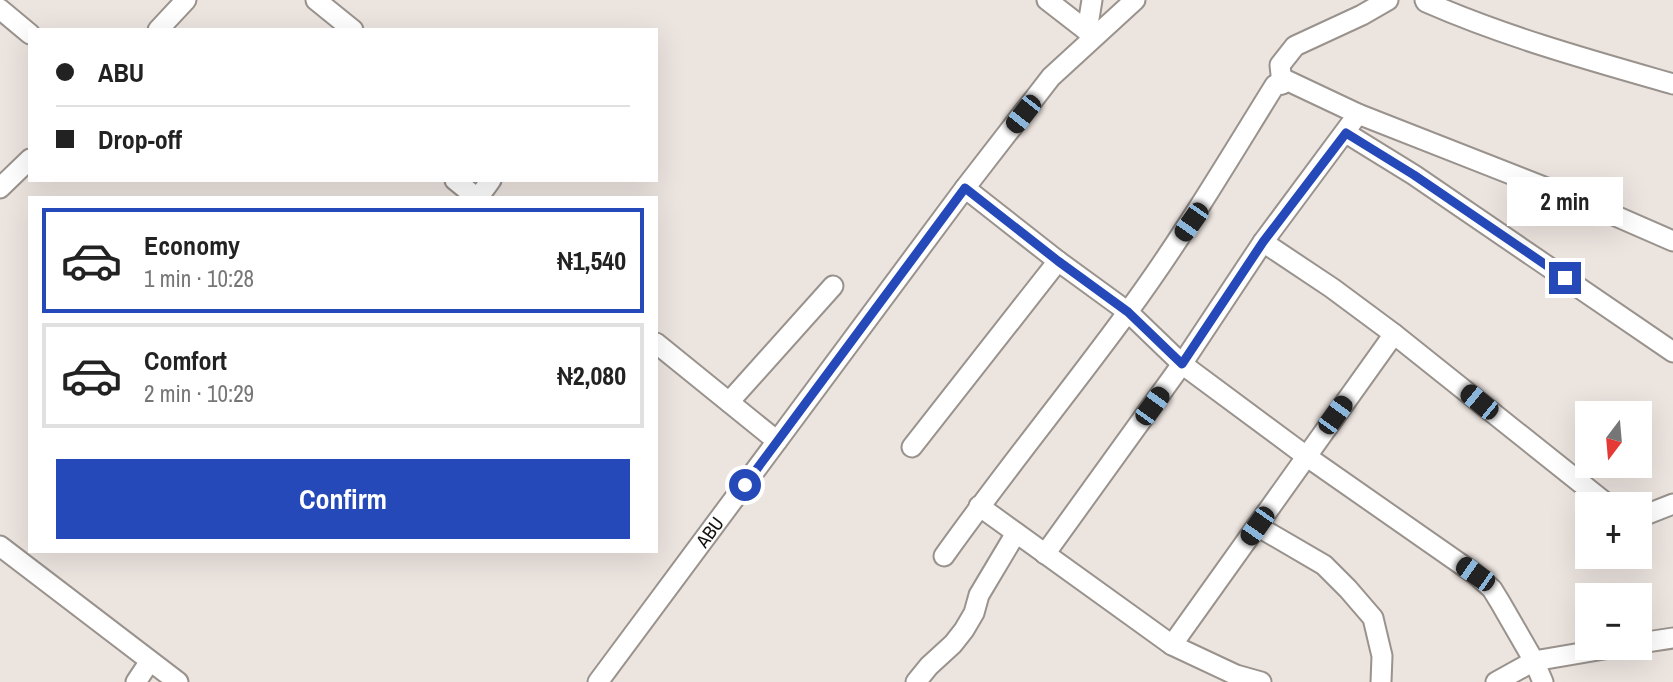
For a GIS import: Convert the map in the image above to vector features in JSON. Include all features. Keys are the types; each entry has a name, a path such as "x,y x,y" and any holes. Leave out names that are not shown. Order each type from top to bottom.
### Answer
{"street":[{"path":"160,28 186,0"},
{"path":"316,0 351,28"},
{"path":"1047,0 1091,34"},
{"path":"1091,34 1092,0"},
{"name":"ABU","path":"598,682 965,188 1051,78 1091,34 1135,0"},
{"path":"1282,84 1280,65 1295,46 1388,0"},
{"path":"1425,0 1465,19 1510,35 1673,84"},
{"path":"0,9 28,32"},
{"path":"944,556 979,506 1128,312 1191,222 1275,85 1286,80 1423,141 1595,207 1673,241"},
{"path":"1045,554 1182,364 1263,242 1359,114"},
{"path":"1346,133 1414,175 1673,352"},
{"path":"0,188 28,161"},
{"path":"457,182 475,196"},
{"path":"479,196 489,182"},
{"path":"965,188 1128,312 1182,364 1306,456 1475,574 1492,589 1544,682"},
{"path":"1263,242 1394,334 1592,492"},
{"path":"912,447 1058,261"},
{"path":"729,402 833,286"},
{"path":"1172,645 1394,334"},
{"path":"658,345 777,441"},
{"path":"1652,513 1673,505"},
{"path":"979,506 1172,645 1236,675 1261,682"},
{"path":"1257,526 1324,565 1373,618 1382,656 1381,682"},
{"path":"916,682 964,630 974,613 979,595 1016,533"},
{"path":"0,546 178,682"},
{"path":"1652,641 1673,638"},
{"path":"1496,682 1534,661 1575,654"},
{"path":"136,682 150,661"}],"route":[{"path":"745,485 965,188 1128,312 1182,364 1263,242 1346,133 1414,175 1565,278"}]}
